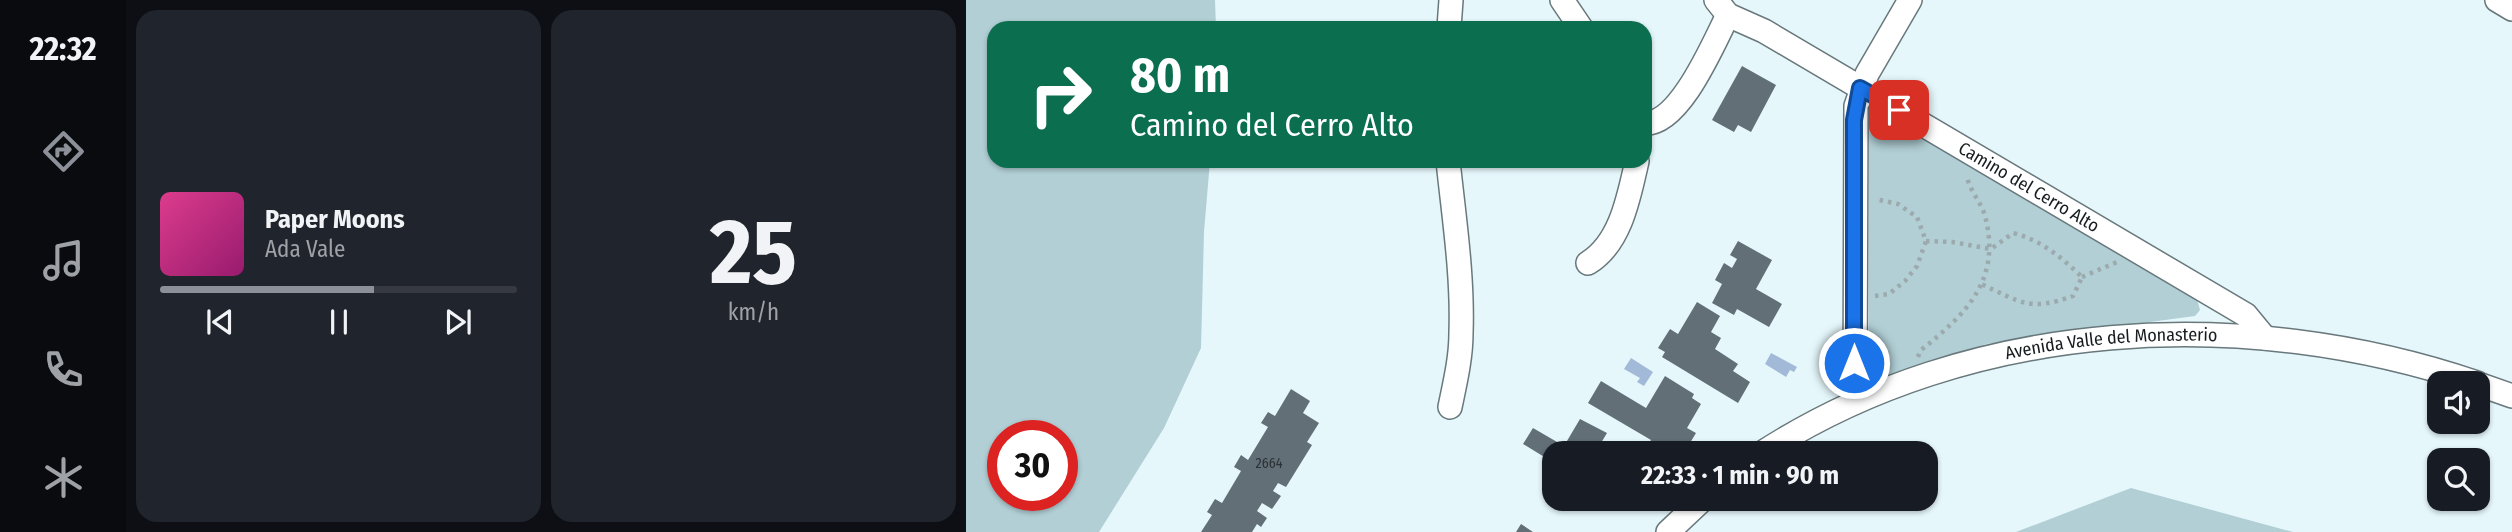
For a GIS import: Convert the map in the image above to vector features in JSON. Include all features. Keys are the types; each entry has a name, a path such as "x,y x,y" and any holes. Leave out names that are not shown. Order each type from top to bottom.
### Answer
{"street":[{"path":"1450,21 1451,0"},
{"path":"1562,0 1576,21"},
{"path":"1855,402 1854,120 1860,88 1880,48 1910,0"},
{"path":"2497,0 2512,9"},
{"path":"1652,123 1666,116 1675,107 1700,68 1722,7"},
{"name":"Camino del Cerro Alto","path":"1722,7 2246,315 2265,338"},
{"path":"1449,168 1461,291 1458,369 1450,407"},
{"path":"1588,262 1598,256 1612,238 1622,216 1635,168"},
{"name":"Avenida Valle del Monasterio","path":"1782,441 1855,402 1908,380 1985,359 2088,341 2176,335 2265,338 2360,351 2438,371"},
{"name":"Avenida Valle del Monasterio","path":"2490,388 2512,396"},
{"path":"1668,532 1690,511"}],"path":[{"path":"1908,380 1920,351 1951,326 1969,307 1988,268 1991,249 1985,214 1968,182 1961,147"},
{"path":"1854,195 1898,204 1916,217 1926,242 1917,266 1889,294 1854,300"},
{"path":"1926,242 1952,242 1991,249 2013,233 2030,237 2055,253 2082,277 2073,296 2053,303 2029,305 1981,285"}],"shaded area":[{"path":"966,0 1215,0 1216,21 987,21 987,168 1209,168 1204,232 1201,348 1164,428 1099,532 966,532"},
{"path":"1892,120 2091,234 2197,299 2200,310 2195,316 1986,344 1869,385 1869,127 1878,121"},
{"path":"1771,353 1797,367 1794,372 1790,370 1786,377 1765,364"},
{"path":"1631,358 1653,372 1644,386 1637,382 1640,378 1624,369"},
{"path":"2131,488 2293,532 2016,532"}],"building":[{"path":"1742,66 1776,85 1751,132 1738,125 1734,132 1712,120"},
{"path":"1738,241 1772,260 1756,289 1782,304 1769,327 1737,309 1734,315 1712,303 1722,284 1715,280 1724,263 1732,268 1737,259 1730,255"},
{"path":"1697,302 1720,316 1711,332 1721,338 1715,349 1738,364 1733,371 1750,382 1738,403 1662,357 1665,352 1658,348 1670,329 1678,334"},
{"path":"1665,376 1694,394 1692,398 1701,404 1687,428 1696,433 1691,441 1650,441 1588,403 1601,381 1646,408"},
{"path":"1291,389 1310,401 1303,413 1319,423 1307,442 1312,445 1286,487 1278,483 1273,491 1281,496 1272,509 1262,503 1257,511 1267,518 1261,527 1257,524 1252,532 1201,532 1212,515 1207,512 1215,499 1222,503 1241,471 1234,467 1241,455 1248,460 1268,427 1261,423 1268,412 1275,416"},
{"path":"1580,419 1607,433 1602,441 1567,441"},
{"path":"1533,428 1555,441 1542,441 1542,456 1523,444"},
{"path":"1521,524 1533,532 1516,532"}],"route":[{"path":"1854,363 1854,120 1860,88 1899,110"}]}
